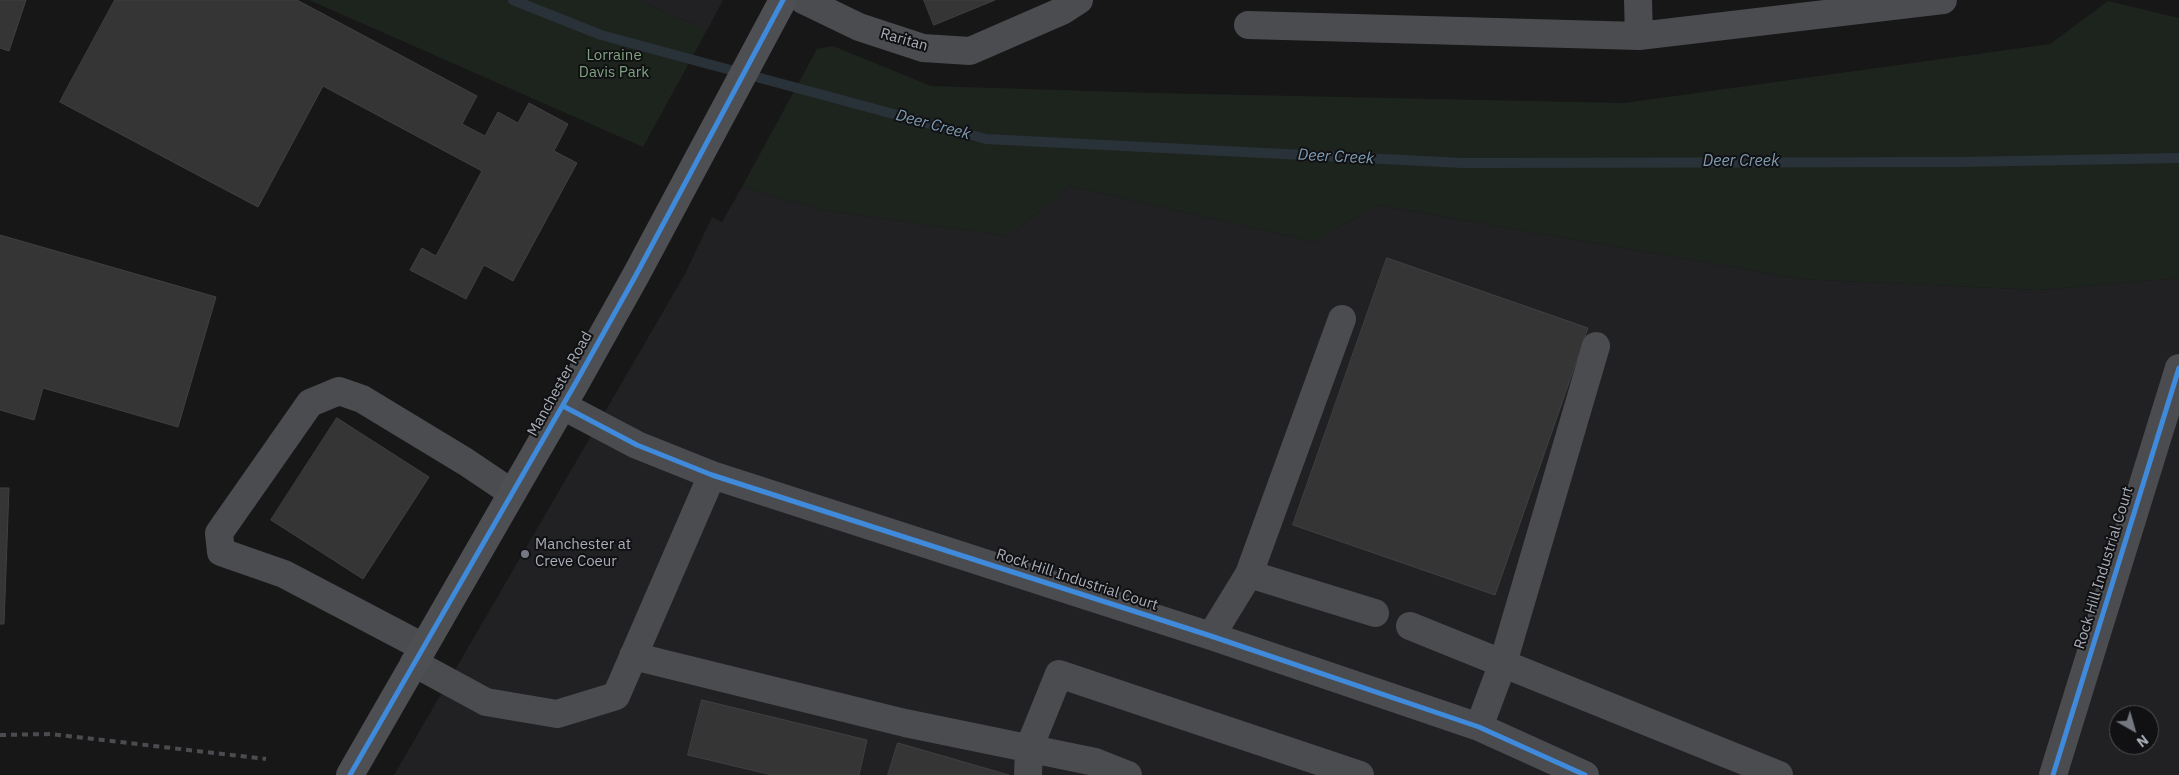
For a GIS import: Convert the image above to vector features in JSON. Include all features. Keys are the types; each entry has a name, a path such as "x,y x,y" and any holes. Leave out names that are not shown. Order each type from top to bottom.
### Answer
{"main road":[{"name":"Manchester Road","path":"350,775 563,406 777,11"}],"street":[{"name":"Raritan","path":"803,0 859,27 924,48 970,51 1071,6"},
{"path":"1638,0 1639,36"},
{"path":"1248,25 1639,36 1943,0"},
{"path":"1211,636 1248,574 1342,319"},
{"path":"1479,727 1503,663 1596,346"},
{"name":"Rock Hill Industrial Court","path":"2053,775 2179,368"},
{"path":"512,494 466,462 362,399 339,391 310,403 220,533 221,552 284,574 419,655 486,702 556,714 616,696 712,475"},
{"name":"Rock Hill Industrial Court","path":"563,406 637,445 712,475 1211,636 1479,727 1585,775"},
{"path":"1248,574 1375,613"},
{"path":"1410,626 1779,775"},
{"path":"633,656 904,723 1095,762 1128,775"},
{"path":"1028,775 1029,748 1060,674 1360,775"}],"shaded area":[{"path":"637,0 723,0 707,30"},
{"path":"1070,186 1315,242 1377,205 1801,279 2038,290 2179,278 2179,775 394,775 685,274 712,217 722,222 742,187 823,210 1009,236"}],"green space":[{"name":"Lorraine Davis Park","path":"309,0 637,0 707,30 643,147"},
{"path":"2108,1 2179,18 2179,278 2038,290 1801,279 1377,205 1315,242 1070,186 1009,236 823,210 742,187 817,49 833,46 931,86 1155,93 1624,103 2050,44"}],"building":[{"path":"0,0 26,0 9,51 0,48"},
{"path":"115,0 297,0 477,96 462,124 485,136 498,112 518,123 529,103 568,124 554,151 577,163 513,281 484,265 466,299 410,270 422,248 436,256 482,171 323,86 258,207 60,102"},
{"path":"924,0 995,0 934,25"},
{"path":"0,235 216,297 178,427 43,388 34,420 0,410"},
{"path":"1387,258 1588,328 1495,595 1293,525"},
{"path":"337,418 429,477 363,579 271,520"},
{"path":"0,488 9,488 4,624 0,624"},
{"path":"702,700 867,740 859,775 772,775 688,755"},
{"path":"898,743 1009,775 888,775"}],"waterway":[{"name":"Deer Creek","path":"513,0 601,35 986,139 1462,163 1960,162 2179,158"}],"railway":[{"path":"0,735 51,734 266,759"}],"cycle path":[{"path":"350,775 636,275 783,0"},
{"path":"2053,775 2179,368"},
{"path":"563,406 637,445 712,475 1211,636 1479,727 1585,775"}],"place":[{"name":"Manchester at Creve Coeur","path":"525,554"}]}
